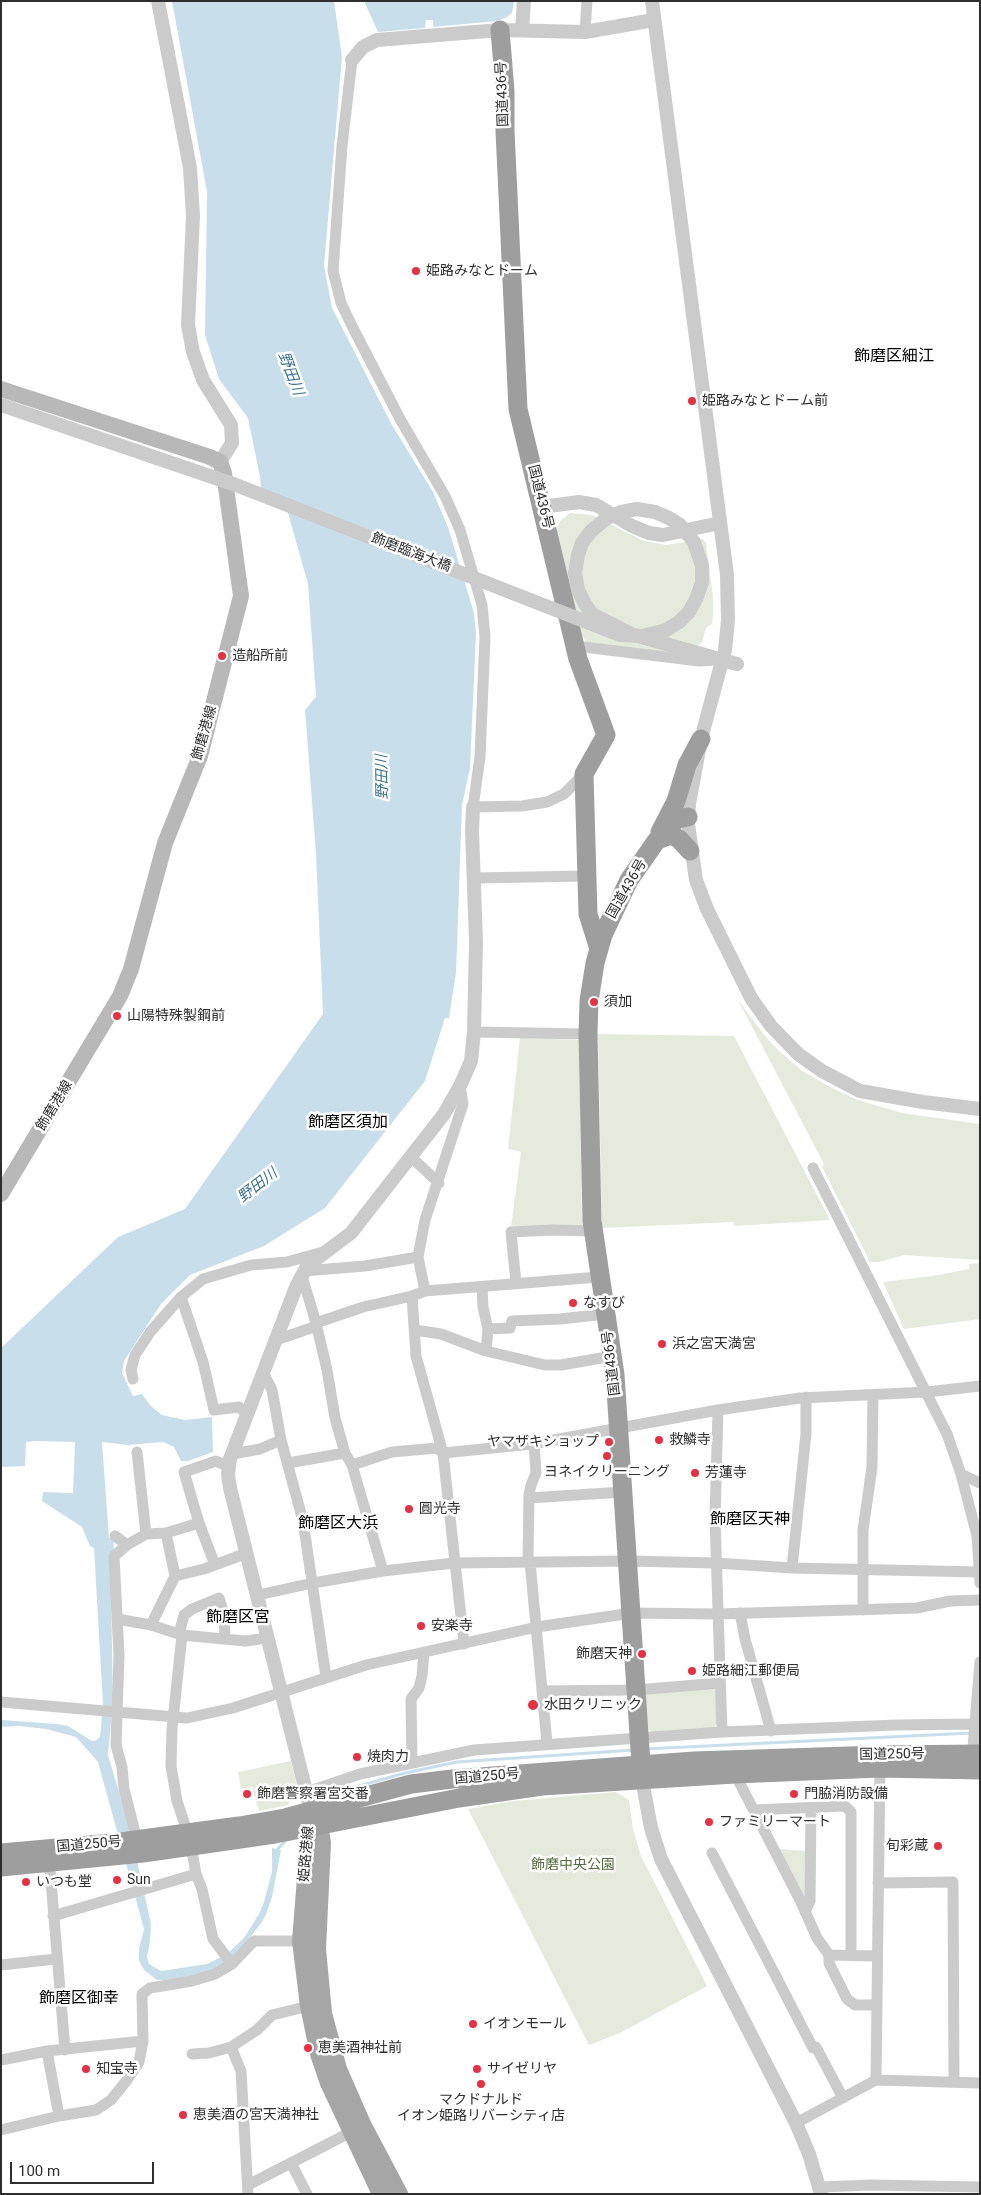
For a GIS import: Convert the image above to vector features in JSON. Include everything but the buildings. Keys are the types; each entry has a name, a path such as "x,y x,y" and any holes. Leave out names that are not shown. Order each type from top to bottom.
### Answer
{"highway":[{"name":"国道436号","path":"500,30 505,91 505,131 518,409 575,646 606,735 584,774 588,914 599,949"},
{"path":"657,840 666,816 676,801 687,765 701,739"},
{"name":"国道436号","path":"640,1755 632,1613 613,1356 592,1231 588,1034 590,988 599,949 608,923 622,893 657,840 671,824 678,819 688,817"},
{"path":"657,840 671,835 679,839 690,851"},
{"name":"国道250号","path":"640,1755 735,1774 880,1762 975,1758"},
{"name":"国道250号","path":"1,1867 49,1856 189,1840 285,1818 313,1821 542,1786 640,1755 694,1761 880,1762"},
{"name":"国道250号","path":"1,1853 49,1856"}],"main road":[{"path":"1,389 210,457 220,462"},
{"name":"飾磨港線","path":"1,1194 120,996 131,969 165,843 200,756 241,596 224,473 220,462"},
{"name":"姫路港線","path":"313,1821 301,1940 309,2006 320,2054 329,2083 399,2194"},
{"name":"姫路港線","path":"313,1821 322,1843 317,1949 320,2001 338,2069 381,2194"}],"street":[{"path":"158,1 190,168 193,216 188,325 193,352 203,380 231,425 232,443 220,462"},
{"path":"522,30 524,1"},
{"path":"585,32 587,1"},
{"path":"652,1 720,523 728,598 728,620 723,660 701,739 689,804 690,851 696,880 707,909 752,998 771,1026 798,1054 822,1071 860,1091 923,1102 980,1109"},
{"path":"313,1821 230,1488 228,1474 230,1460 263,1372 307,1266 351,1234 444,1114 460,1086 471,1061 474,1032 476,941 473,807 480,757 485,637 482,605 460,530 445,496 400,419 352,326 341,303 333,272 342,146 352,60 363,47 377,40 500,30 585,32 654,20"},
{"name":"飾磨臨海大橋","path":"1,405 236,485 620,635 642,636 666,630 679,622 689,612 702,582 702,566 694,542 680,525 670,518 655,512 638,509 621,512 607,518 591,531 582,543 575,573 578,590 585,604 592,614 630,634 723,660 737,664"},
{"path":"542,507 579,502 596,505 632,526 648,533 663,535 720,523"},
{"path":"575,646 699,661 723,660"},
{"path":"473,807 522,806 547,802 564,794 584,774"},
{"path":"474,878 587,876"},
{"path":"474,1032 588,1034"},
{"path":"425,1291 418,1258 426,1220 463,1104 460,1086"},
{"path":"411,1157 439,1183"},
{"path":"258,1595 383,1571 454,1563 628,1561 716,1563 792,1568 863,1568 979,1575 977,1536 961,1474 947,1434 813,1168"},
{"path":"516,1283 511,1232 592,1231"},
{"path":"133,1379 131,1370 135,1355 151,1331 181,1297 203,1279 251,1265 287,1262 325,1252"},
{"path":"303,1273 418,1258"},
{"path":"303,1273 328,1370 335,1418 345,1453 352,1465 383,1571"},
{"path":"276,1340 363,1307 412,1296 425,1291 599,1277"},
{"path":"482,1287 488,1329 486,1351"},
{"path":"412,1296 416,1356 421,1380 430,1400 443,1453 464,1644"},
{"path":"181,1297 203,1362 214,1410 239,1407 247,1414"},
{"path":"488,1329 510,1328 512,1321 560,1319 606,1314"},
{"path":"415,1330 441,1334 486,1351 545,1365 561,1365 613,1356"},
{"path":"263,1372 272,1390 281,1440 304,1521 326,1677"},
{"path":"352,1465 392,1452 437,1448 443,1453 534,1443 718,1410 806,1397 927,1392 980,1386"},
{"path":"863,1610 865,1509 872,1466 873,1395"},
{"path":"792,1568 806,1434 806,1397"},
{"path":"718,1410 715,1518 722,1732"},
{"path":"215,1564 199,1523 184,1472 216,1461 230,1460 281,1440"},
{"path":"534,1443 536,1473 531,1485 529,1498 529,1562 537,1627 547,1743"},
{"path":"137,1452 146,1534"},
{"path":"288,1462 345,1453"},
{"path":"961,1474 980,1483"},
{"path":"529,1498 623,1492"},
{"path":"140,1846 124,1789 122,1767 116,1744 116,1712 120,1682 114,1556 127,1545 146,1534 166,1533 199,1523"},
{"path":"151,1625 175,1576 166,1533"},
{"path":"115,1536 127,1545"},
{"path":"175,1576 246,1553"},
{"path":"225,1639 224,1614 219,1598 192,1609 184,1615 180,1635 172,1729 171,1766 177,1801 189,1840 196,1874 202,1889 213,1939 232,1964"},
{"path":"1,1702 174,1718 202,1715 326,1677 424,1652 537,1627 632,1613 717,1614 917,1608 950,1601 980,1600"},
{"path":"740,1613 745,1640 771,1731"},
{"path":"118,1620 151,1625 180,1635 245,1641 268,1638"},
{"path":"412,1762 412,1699 419,1688 424,1652"},
{"path":"975,1758 974,1726 980,1662"},
{"path":"542,1691 636,1690 720,1683"},
{"path":"307,1792 360,1774 474,1750 547,1743 640,1755 722,1732 889,1726 974,1726"},
{"path":"640,1755 651,1828 661,1859 796,2123 809,2154 820,2190 870,2185 980,2187"},
{"path":"876,2080 876,1956 880,1762"},
{"path":"735,1774 806,1912 817,1938 829,1955 829,1963 847,1999 855,2005 876,2005"},
{"path":"754,1810 845,1806 851,1812 851,1956"},
{"path":"806,1912 810,1901 811,1808"},
{"path":"712,1853 813,2048 816,2046 843,2098"},
{"path":"49,1856 56,1960 65,2050"},
{"path":"53,1916 196,1874"},
{"path":"878,1883 953,1882 954,2082"},
{"path":"1,2130 59,2116 96,2110 111,2100 139,2062 143,2041 142,1994 150,1988 192,1981 215,1974 232,1964 254,1941 301,1940"},
{"path":"829,1955 876,1956"},
{"path":"1,1965 56,1960"},
{"path":"192,2054 209,2053 231,2047 257,2030 272,2015 309,2006"},
{"path":"1,2060 48,2052 143,2041"},
{"path":"231,2047 241,2071 248,2189 291,2163 358,2129"},
{"path":"48,2052 59,2116"},
{"path":"796,2123 876,2080 980,2083"},
{"path":"291,2163 307,2194"}],"green space":[{"path":"570,513 592,515 644,541 666,545 703,539 706,543 713,597 713,616 712,624 706,628 702,642 686,656 587,643 577,629 555,534 560,521"},
{"path":"738,1000 765,1036 779,1051 801,1070 832,1088 858,1100 902,1113 980,1124 980,1260 904,1255 879,1262 870,1262 822,1167 824,1164"},
{"path":"598,1034 734,1036 830,1220 734,1226 733,1222 602,1228"},
{"path":"520,1038 579,1040 582,1226 511,1227 521,1152 508,1149"},
{"path":"980,1263 980,1319 904,1329 883,1282 933,1276 969,1269 969,1264"},
{"path":"713,1687 716,1692 717,1723 714,1728 652,1732 647,1727 645,1696 649,1691"},
{"path":"291,1761 298,1790 288,1805 259,1811 252,1787 241,1789 238,1772"},
{"name":"飾磨中央公園","path":"616,1792 629,1800 633,1829 641,1856 707,1986 620,2033 589,2045 468,1809 513,1801"},
{"path":"778,1849 807,1851 807,1893 804,1899"}],"water":[{"name":"野田川","path":"172,1 334,1 342,57 324,266 332,308 392,425 433,492 448,527 474,613 476,633 470,768 462,805 456,973 449,1018 445,1018 425,1081 325,1208 264,1246 190,1275 161,1304 124,1361 122,1373 133,1396 142,1394 151,1406 162,1415 185,1420 212,1417 213,1452 188,1461 181,1461 174,1447 163,1442 128,1445 102,1442 109,1538 113,1539 114,1550 111,1592 113,1701 108,1755 130,1829 151,1924 147,1957 149,1964 161,1971 207,1964 227,1954 244,1938 259,1914 272,1872 272,1848 281,1850 272,1897 267,1912 262,1922 235,1957 204,1975 157,1980 144,1970 139,1961 139,1948 144,1929 98,1762 76,1737 46,1729 19,1726 1,1727 1,1720 57,1724 68,1726 95,1741 100,1737 103,1705 94,1548 90,1546 82,1527 42,1501 43,1492 73,1493 75,1442 26,1442 25,1466 1,1467 1,1348 118,1237 185,1209 323,1014 316,854 305,710 316,697 308,584 286,506 262,499 260,477 248,418 219,379 205,335 207,192"},
{"path":"364,1 514,1 512,13 497,21 433,27 433,20 426,20 425,28 378,32"}],"waterway":[{"path":"645,1749 971,1733"},
{"path":"329,1798 334,1793 405,1773 457,1762 634,1750"},
{"path":"276,1851 287,1839"}],"place":[{"name":"姫路みなとドーム","path":"416,271"},
{"name":"姫路みなとドーム前","path":"692,401"},
{"name":"造船所前","path":"222,656"},
{"name":"須加","path":"594,1002"},
{"name":"山陽特殊製鋼前","path":"117,1016"},
{"name":"なすび","path":"573,1303"},
{"name":"浜之宮天満宮","path":"662,1344"},
{"name":"救鱗寺","path":"659,1440"},
{"name":"ヤマザキショップ","path":"609,1442"},
{"name":"ヨネイクリーニング","path":"607,1456"},
{"name":"芳蓮寺","path":"695,1473"},
{"name":"圓光寺","path":"409,1509"},
{"name":"安楽寺","path":"421,1626"},
{"name":"飾磨天神","path":"642,1654"},
{"name":"姫路細江郵便局","path":"692,1671"},
{"name":"水田クリニック","path":"533,1705"},
{"name":"焼肉力","path":"357,1757"},
{"name":"飾磨警察署宮交番","path":"247,1794"},
{"name":"門脇消防設備","path":"794,1794"},
{"name":"ファミリーマート","path":"709,1822"},
{"name":"旬彩蔵","path":"938,1846"},
{"name":"Sun","path":"117,1880"},
{"name":"いつも堂","path":"26,1882"},
{"name":"イオンモール","path":"473,2024"},
{"name":"恵美酒神社前","path":"308,2048"},
{"name":"知宝寺","path":"86,2069"},
{"name":"サイゼリヤ","path":"477,2069"},
{"name":"マクドナルド イオン姫路リバーシティ店","path":"481,2084"},
{"name":"恵美酒の宮天満神社","path":"183,2115"}],"district":[{"name":"飾磨区細江","path":"894,357"},
{"name":"飾磨区須加","path":"348,1123"},
{"name":"飾磨区天神","path":"750,1520"},
{"name":"飾磨区大浜","path":"338,1524"},
{"name":"飾磨区宮","path":"238,1618"},
{"name":"飾磨区御幸","path":"79,1999"}]}
